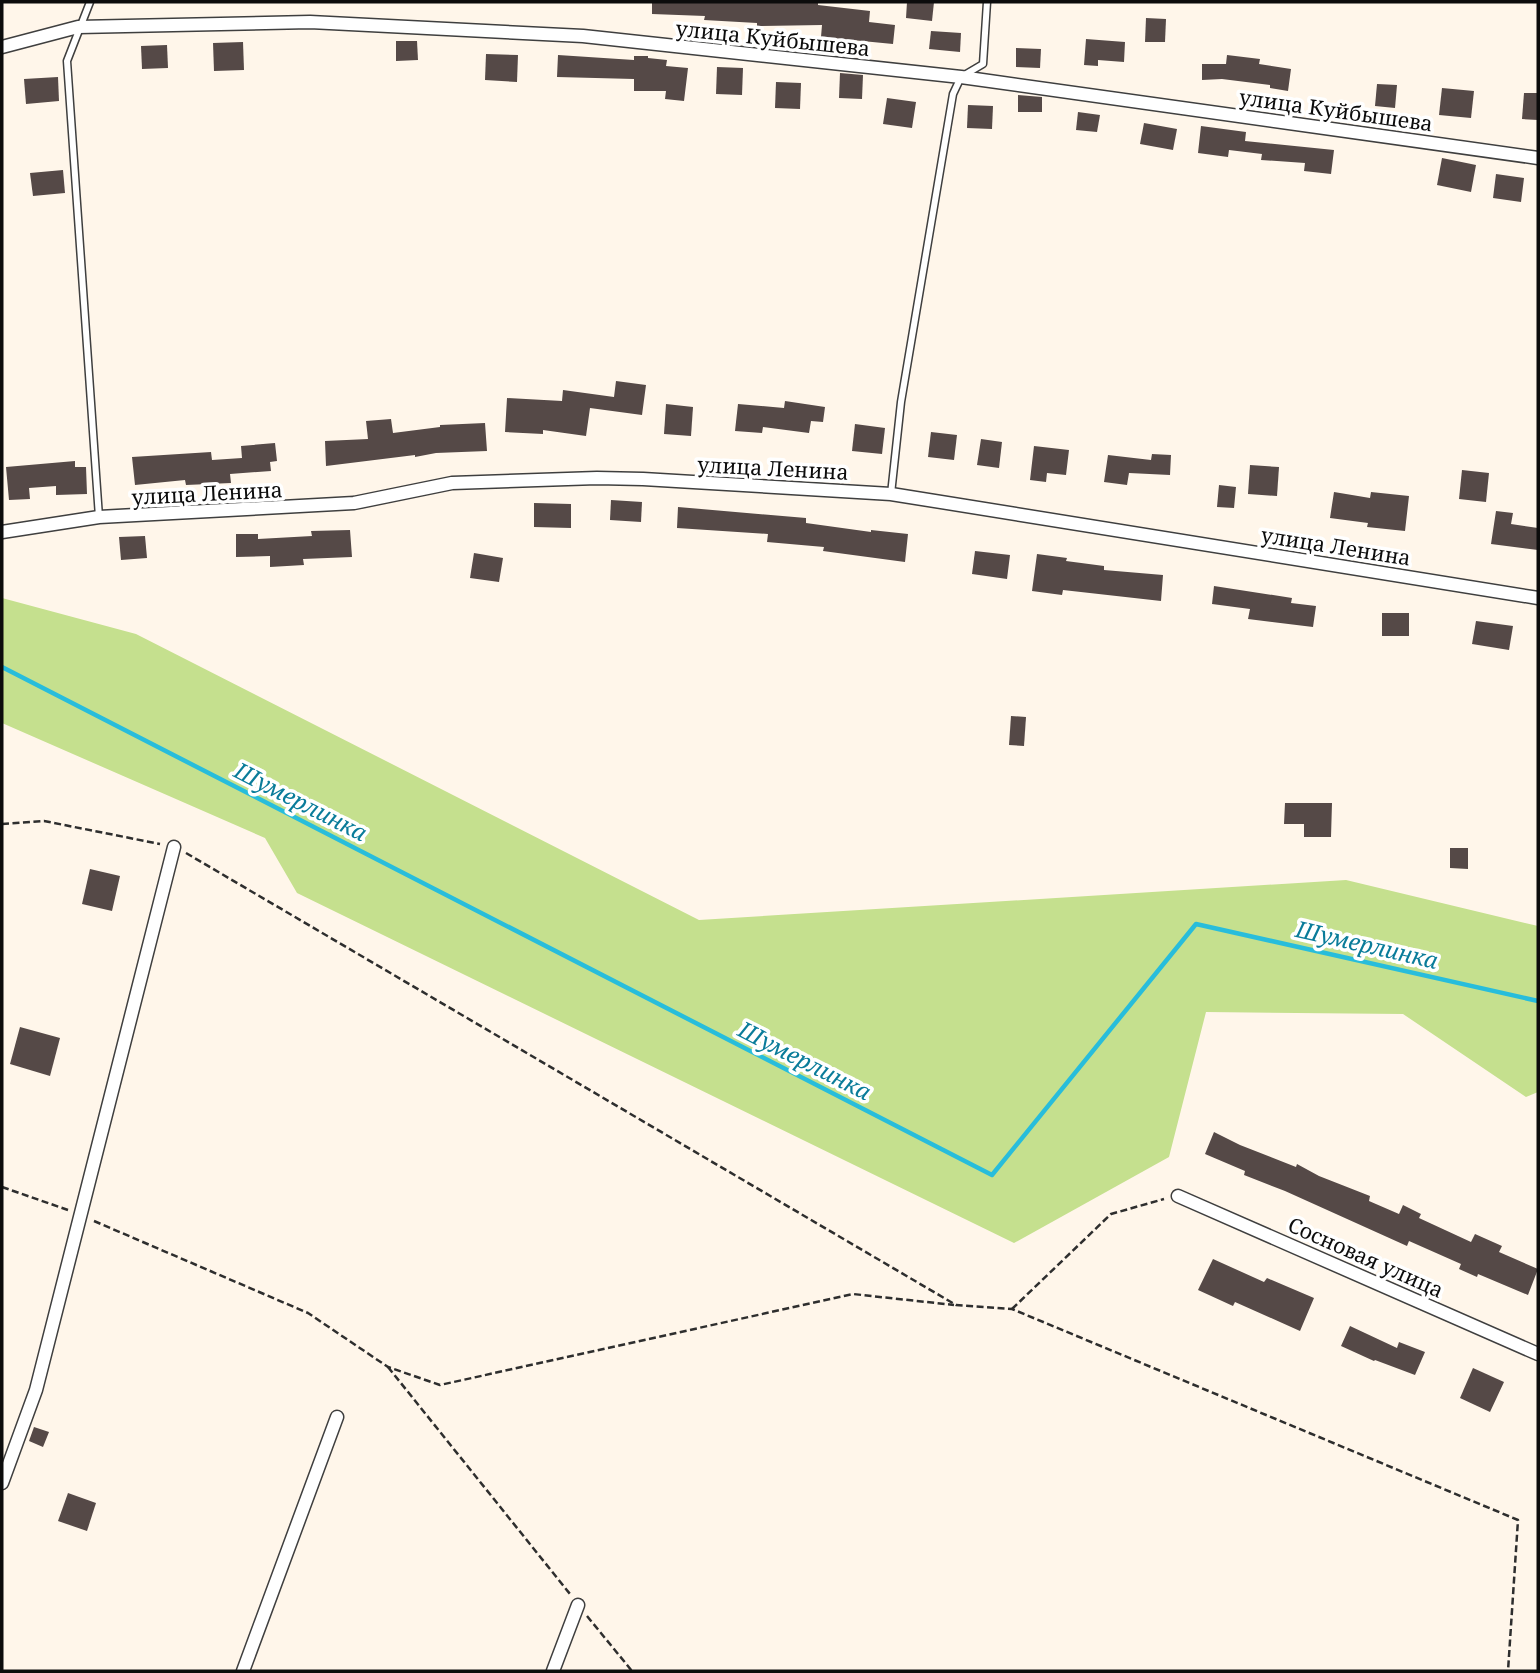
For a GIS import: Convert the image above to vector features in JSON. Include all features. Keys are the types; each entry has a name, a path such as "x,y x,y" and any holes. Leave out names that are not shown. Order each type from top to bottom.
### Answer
{"street":[{"name":"улица Куйбышева","path":"2,47 78,27 310,22 583,36 961,77 1538,158"},
{"name":"улица Ленина","path":"2,532 99,517 354,503 452,483 597,478 891,494 1538,598"},
{"path":"2,1483 36,1390 174,847"},
{"name":"Сосновая улица","path":"1178,1196 1538,1354"},
{"path":"243,1671 337,1417"},
{"path":"553,1671 578,1605"}],"lane":[{"path":"90,2 78,27 67,61 99,517"},
{"path":"891,494 901,402 953,94 961,77 983,64 987,2"}],"path":[{"path":"2,824 44,821 174,847 956,1305"},
{"path":"2,1187 81,1215 308,1313 388,1367 440,1385 853,1294 1012,1309 1518,1520 1508,1671"},
{"path":"1012,1309 1111,1214 1178,1196"},
{"path":"388,1367 632,1671"}],"green space":[{"path":"2,598 136,634 699,920 1346,880 1538,926 1538,1092 1526,1097 1403,1014 1206,1012 1169,1157 1014,1243 297,893 265,838 2,723"}],"building":[{"path":"652,2 818,2 818,5 870,11 869,22 895,25 893,44 821,37 822,25 757,26 757,23 704,20 705,16 652,14"},
{"path":"907,2 934,2 932,21 906,18"},
{"path":"1146,18 1166,19 1165,42 1145,42"},
{"path":"931,31 961,33 960,52 929,49"},
{"path":"1086,39 1125,42 1124,62 1098,60 1098,66 1084,65"},
{"path":"396,41 417,41 418,60 396,61"},
{"path":"243,42 244,70 214,71 213,43"},
{"path":"167,45 168,68 142,69 141,46"},
{"path":"1016,48 1041,49 1040,68 1016,67"},
{"path":"486,54 518,55 517,82 485,80"},
{"path":"558,55 634,60 634,56 648,56 667,60 666,66 688,68 684,101 665,99 666,91 634,91 634,79 557,77"},
{"path":"1227,55 1260,59 1259,64 1291,69 1288,91 1270,88 1270,85 1222,79 1202,80 1202,64 1226,64"},
{"path":"717,67 743,68 742,95 716,94"},
{"path":"840,73 863,75 862,99 839,98"},
{"path":"58,77 59,101 26,104 24,79"},
{"path":"776,82 801,83 800,109 775,108"},
{"path":"1377,84 1397,85 1395,108 1375,106"},
{"path":"1442,88 1474,91 1471,118 1439,115"},
{"path":"1524,93 1538,93 1538,120 1522,119"},
{"path":"1018,95 1042,97 1042,112 1018,112"},
{"path":"887,98 916,102 912,128 883,124"},
{"path":"968,105 993,106 992,129 967,128"},
{"path":"1078,112 1100,115 1097,132 1076,130"},
{"path":"1144,123 1177,129 1173,150 1140,144"},
{"path":"1201,126 1246,132 1245,141 1334,150 1331,174 1304,171 1305,163 1261,160 1262,154 1229,150 1228,157 1198,153"},
{"path":"1442,158 1476,165 1471,192 1437,185"},
{"path":"63,170 65,193 33,196 30,173"},
{"path":"1496,174 1524,178 1521,202 1493,198"},
{"path":"616,381 646,385 642,415 590,408 586,436 543,430 543,434 505,432 507,398 562,401 563,390 614,397"},
{"path":"785,401 825,407 823,422 811,421 809,433 763,427 762,433 735,431 738,404 784,408"},
{"path":"666,404 693,407 691,436 664,434"},
{"path":"391,419 393,433 440,425 485,423 487,451 436,453 326,466 325,441 368,439 366,421"},
{"path":"855,424 885,428 882,454 852,451"},
{"path":"931,432 957,435 954,460 928,457"},
{"path":"981,439 1002,442 999,468 977,465"},
{"path":"275,443 277,461 270,462 271,471 230,474 231,483 186,485 185,480 135,485 132,457 211,452 212,460 242,458 241,446"},
{"path":"1034,446 1069,450 1066,475 1047,473 1046,482 1030,480"},
{"path":"1152,454 1171,455 1170,475 1129,473 1127,485 1104,482 1108,455 1151,460"},
{"path":"75,461 75,467 86,467 87,494 56,495 56,486 29,488 30,499 9,500 6,467"},
{"path":"1250,465 1279,467 1277,496 1248,494"},
{"path":"1462,470 1489,473 1486,502 1459,499"},
{"path":"1219,485 1236,487 1234,508 1217,507"},
{"path":"1334,492 1370,498 1371,492 1409,496 1405,531 1367,527 1368,523 1330,518"},
{"path":"611,500 642,502 641,522 610,520"},
{"path":"534,503 571,504 571,528 534,527"},
{"path":"678,507 806,518 806,523 908,534 905,562 823,551 824,547 767,542 768,534 677,528"},
{"path":"1496,511 1513,513 1511,524 1538,528 1538,550 1491,544"},
{"path":"350,530 352,557 303,559 304,565 270,567 270,556 236,557 236,534 258,534 258,539 312,536 311,531"},
{"path":"145,536 147,558 121,560 119,537"},
{"path":"975,551 1010,555 1007,579 972,574"},
{"path":"474,553 503,558 499,582 470,578"},
{"path":"1037,554 1104,566 1104,570 1163,575 1161,601 1063,590 1062,595 1032,591"},
{"path":"1214,586 1292,598 1291,603 1316,606 1313,627 1248,619 1250,609 1212,604"},
{"path":"1382,613 1409,613 1409,636 1382,636"},
{"path":"1476,621 1513,626 1509,650 1472,644"},
{"path":"1011,716 1026,717 1024,746 1009,745"},
{"path":"1285,803 1332,803 1331,837 1304,837 1304,824 1284,824"},
{"path":"1450,848 1468,848 1468,869 1450,868"},
{"path":"90,869 120,876 112,911 82,904"},
{"path":"20,1027 60,1038 50,1076 10,1064"},
{"path":"1214,1132 1240,1145 1296,1167 1297,1164 1319,1176 1370,1196 1369,1201 1399,1214 1403,1205 1421,1214 1419,1218 1471,1242 1475,1234 1502,1246 1499,1252 1538,1269 1528,1295 1459,1269 1461,1264 1409,1241 1407,1246 1244,1175 1245,1171 1205,1154"},
{"path":"1213,1259 1264,1282 1267,1278 1314,1298 1300,1331 1235,1302 1233,1306 1198,1290"},
{"path":"1350,1326 1397,1348 1399,1342 1425,1352 1415,1375 1341,1346"},
{"path":"1473,1368 1504,1382 1490,1412 1460,1398"},
{"path":"34,1427 49,1432 43,1447 29,1441"},
{"path":"68,1493 96,1503 87,1531 58,1521"}],"waterway":[{"name":"Шумерлинка","path":"2,667 992,1175 1196,924 1538,1001"}]}
